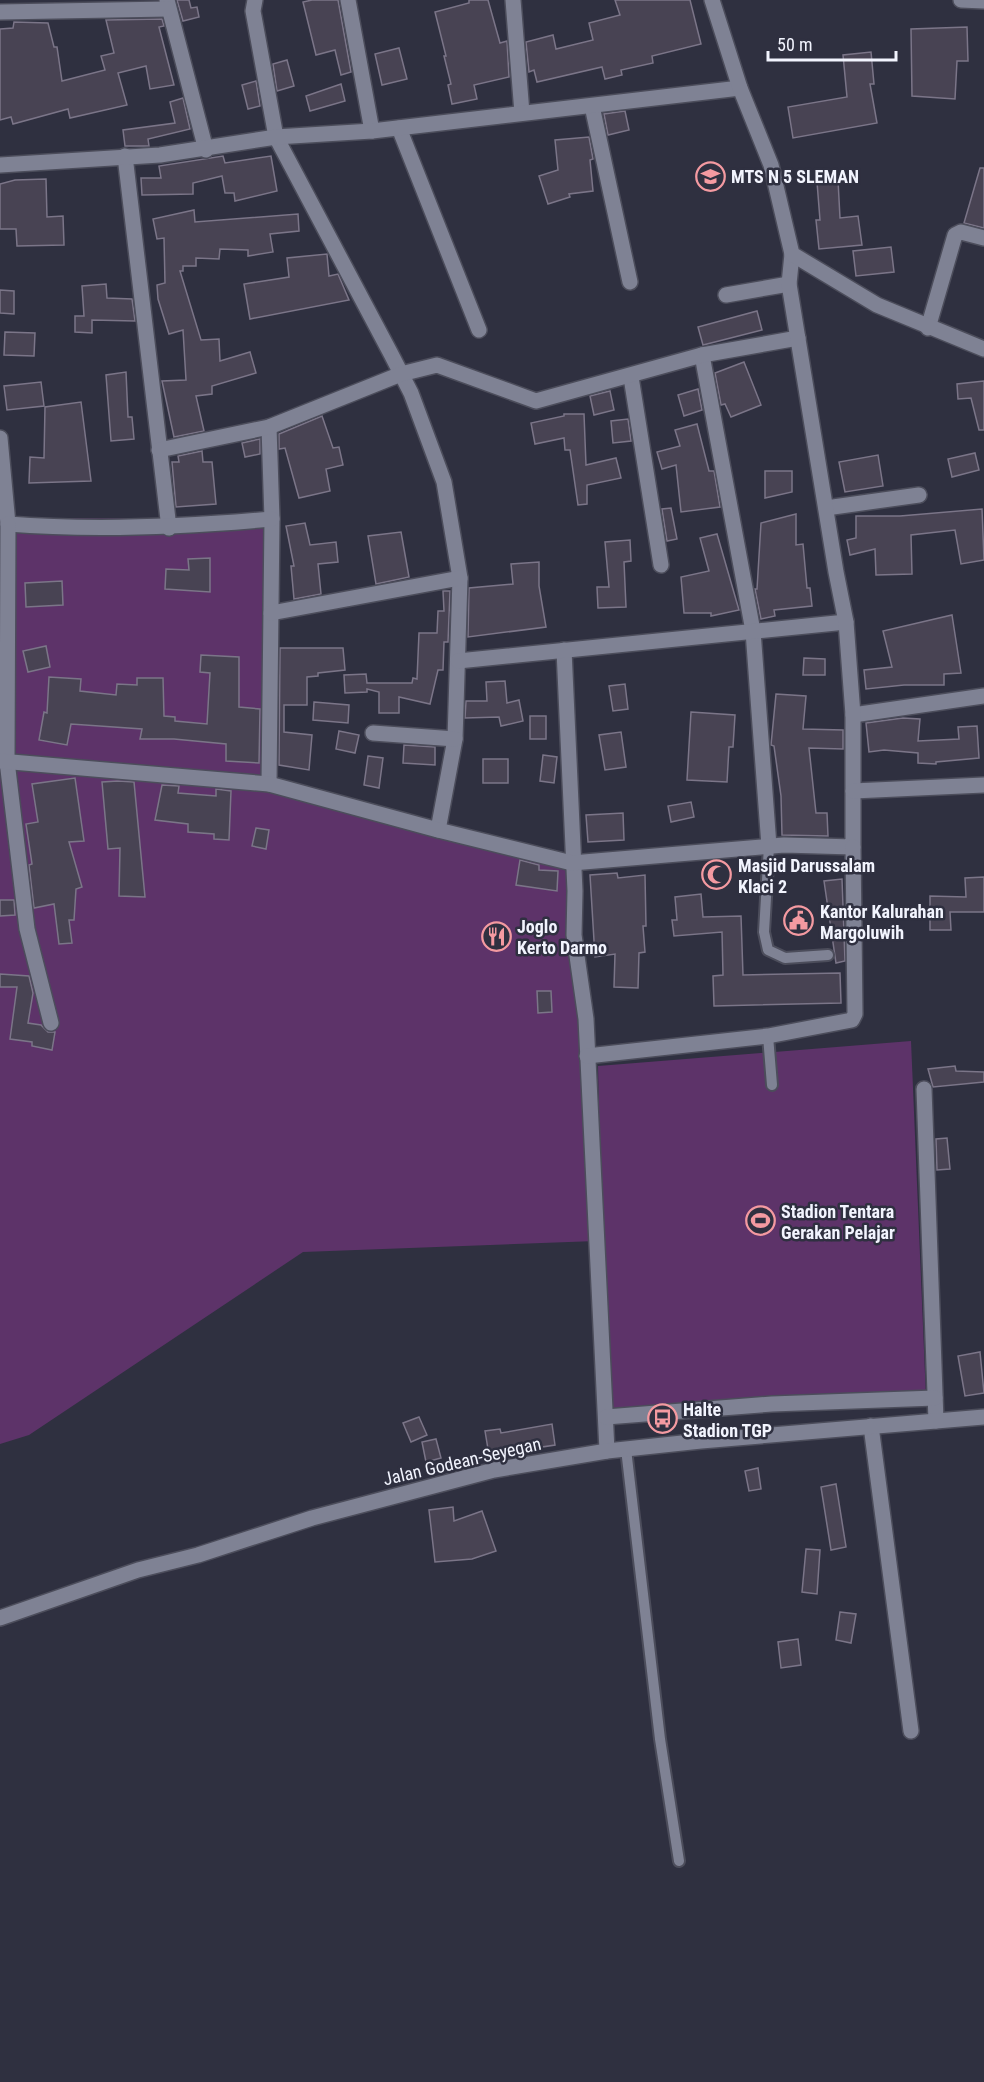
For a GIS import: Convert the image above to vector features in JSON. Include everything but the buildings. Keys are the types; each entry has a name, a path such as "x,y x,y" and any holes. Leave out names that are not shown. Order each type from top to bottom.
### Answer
{"street":[{"path":"255,0 252,5 276,137 401,374 444,482 460,578 454,739 438,830"},
{"path":"348,0 372,131"},
{"path":"513,0 522,113"},
{"path":"587,1056 768,1036 846,1023 855,1014 851,756 853,715 846,622 789,284 792,254 771,165 740,88 712,0"},
{"path":"961,0 984,1"},
{"path":"0,12 167,4 206,150"},
{"path":"0,165 206,150 276,137 372,131 740,88"},
{"path":"592,106 630,282"},
{"path":"399,128 479,330"},
{"path":"125,156 169,528"},
{"path":"928,328 955,235 961,232 984,238"},
{"path":"792,254 877,305 928,328 984,348"},
{"path":"726,295 789,284"},
{"path":"159,450 269,427 401,374 437,365 536,401 702,355 798,338"},
{"path":"702,355 753,631 769,846"},
{"path":"631,376 661,565"},
{"path":"269,427 272,519 269,784"},
{"path":"0,438 8,524 4,761 27,929 51,1023"},
{"path":"826,508 919,495"},
{"path":"8,524 48,527 169,528 272,519"},
{"path":"271,613 460,578"},
{"path":"458,661 846,622"},
{"path":"564,650 575,891 574,935 586,1019 607,1451"},
{"path":"853,715 984,696"},
{"path":"373,733 454,739"},
{"path":"4,761 269,784 438,830 572,863 769,846 853,847"},
{"path":"853,791 984,785"},
{"path":"924,1089 936,1421"},
{"path":"606,1417 772,1404 935,1398"},
{"name":"Jalan Godean-Seyegan","path":"0,1618 138,1570 198,1555 312,1518 494,1470 607,1451 984,1417"},
{"path":"872,1426 912,1731"}],"lane":[{"path":"769,846 765,932 768,950 785,958 828,955"},
{"path":"768,1036 772,1085"},
{"path":"626,1449 660,1739 679,1861"}],"shaded area":[{"path":"6,518 272,519 269,784 572,863 596,1241 303,1252 29,1435 0,1444 0,761"},
{"name":"Stadion Tentara Gerakan Pelajar","path":"911,1041 926,1398 606,1417 598,1066"}],"place":[{"name":"MTS N 5 SLEMAN","path":"710,176"},
{"name":"Masjid Darussalam Klaci 2","path":"717,875"},
{"name":"Kantor Kalurahan Margoluwih","path":"799,921"},
{"name":"Joglo Kerto Darmo","path":"496,936"},
{"name":"Stadion Tentara Gerakan Pelajar","path":"760,1221"},
{"name":"Halte Stadion TGP","path":"662,1419"}]}
